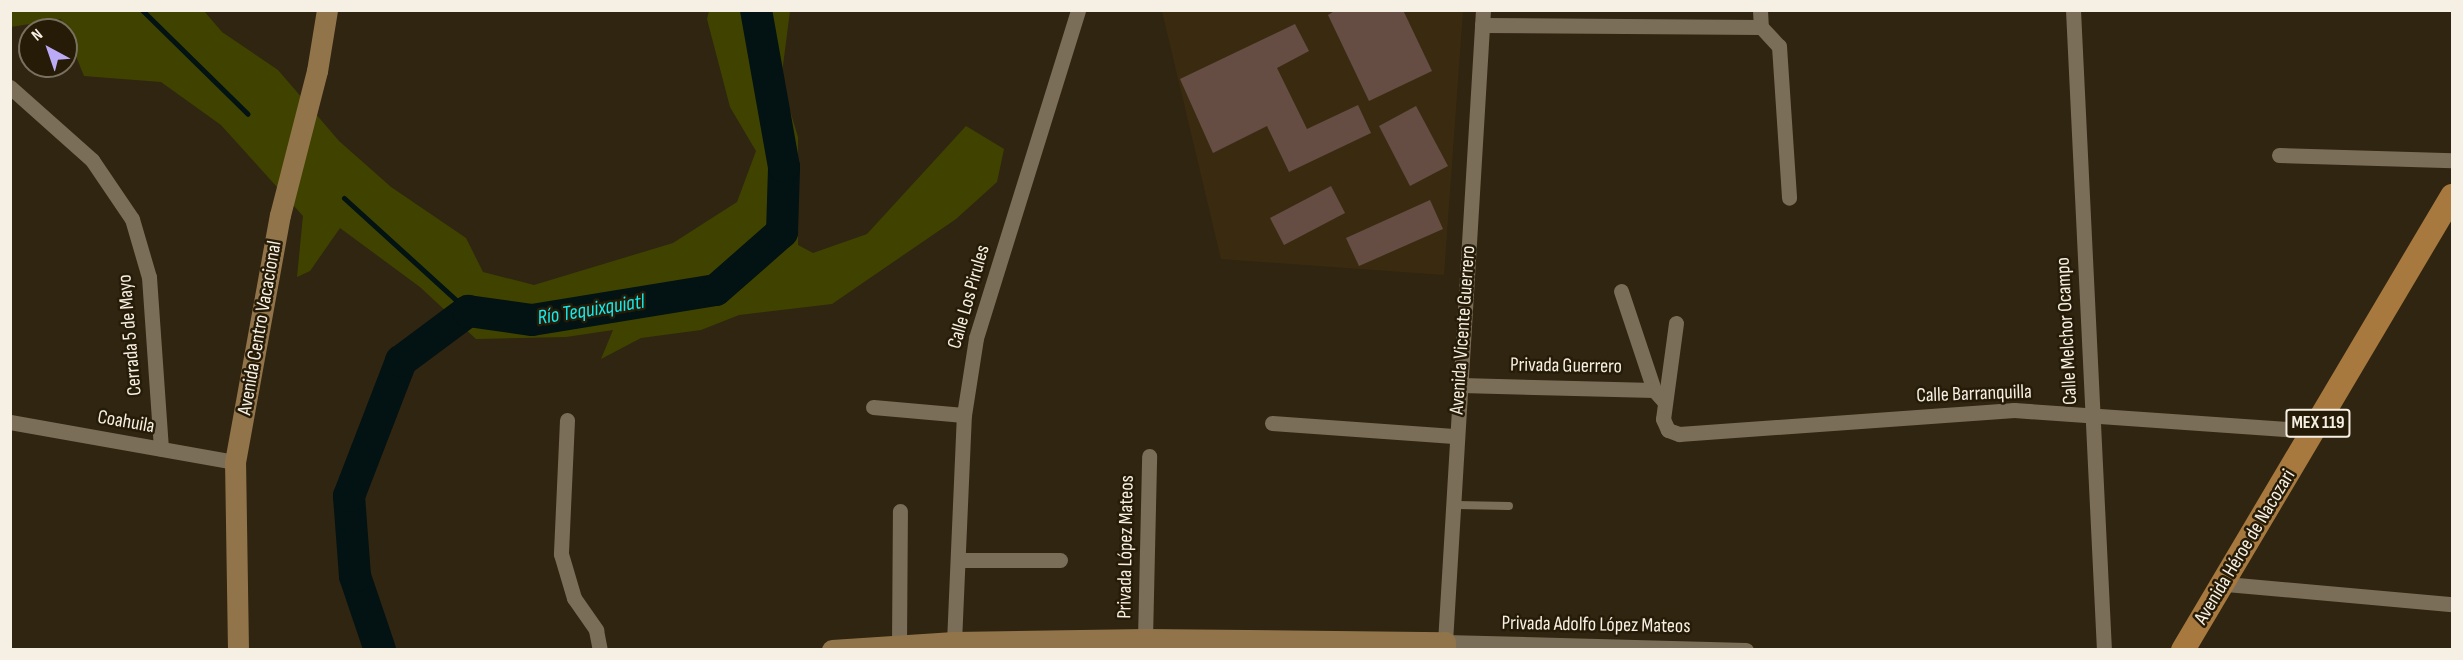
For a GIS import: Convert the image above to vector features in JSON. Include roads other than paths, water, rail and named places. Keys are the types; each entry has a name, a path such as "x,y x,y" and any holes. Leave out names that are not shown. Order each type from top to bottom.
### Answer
{"main road":[{"name":"Avenida Centro Vacacional","path":"238,650 235,462 280,215 317,71 327,10"},
{"name":"Avenida Héroe de Nacozari","path":"2183,650 2226,584 2313,431 2452,196"},
{"path":"832,650 899,645 1137,643 1445,646"}],"street":[{"name":"Calle Los Pirules","path":"957,646 964,416 976,338 1078,10"},
{"path":"1760,10 1761,27 1779,46 1789,198"},
{"name":"Calle Melchor Ocampo","path":"2073,10 2104,650"},
{"path":"1483,18 1761,27"},
{"name":"Avenida Vicente Guerrero","path":"1445,646 1456,505 1454,436 1461,385 1483,18"},
{"name":"Cerrada 5 de Mayo","path":"10,87 92,160 132,219 148,277 161,450"},
{"path":"2279,155 2452,160"},
{"path":"1621,291 1659,396"},
{"path":"1659,396 1676,323"},
{"name":"Privada Guerrero","path":"1461,385 1659,396"},
{"name":"Calle Barranquilla","path":"1659,396 1663,419 1668,430 1679,434 2014,410 2313,431"},
{"path":"873,407 964,416"},
{"path":"567,420 561,554 574,598 596,630 600,650"},
{"name":"Coahuila","path":"10,422 235,462"},
{"path":"1272,423 1454,436"},
{"name":"Privada López Mateos","path":"1137,643 1149,456"},
{"path":"899,645 900,511"},
{"path":"961,560 1060,560"},
{"path":"2226,584 2452,604"},
{"name":"Privada Adolfo López Mateos","path":"1445,646 1746,650"}],"lane":[{"path":"1456,505 1509,506"}],"waterway":[{"path":"142,10 248,114"},
{"name":"Río Tequixquiatl","path":"380,650 355,576 349,496 401,361 468,311 532,320 716,290 782,232 784,167 756,10"},
{"path":"344,198 468,311"}]}
